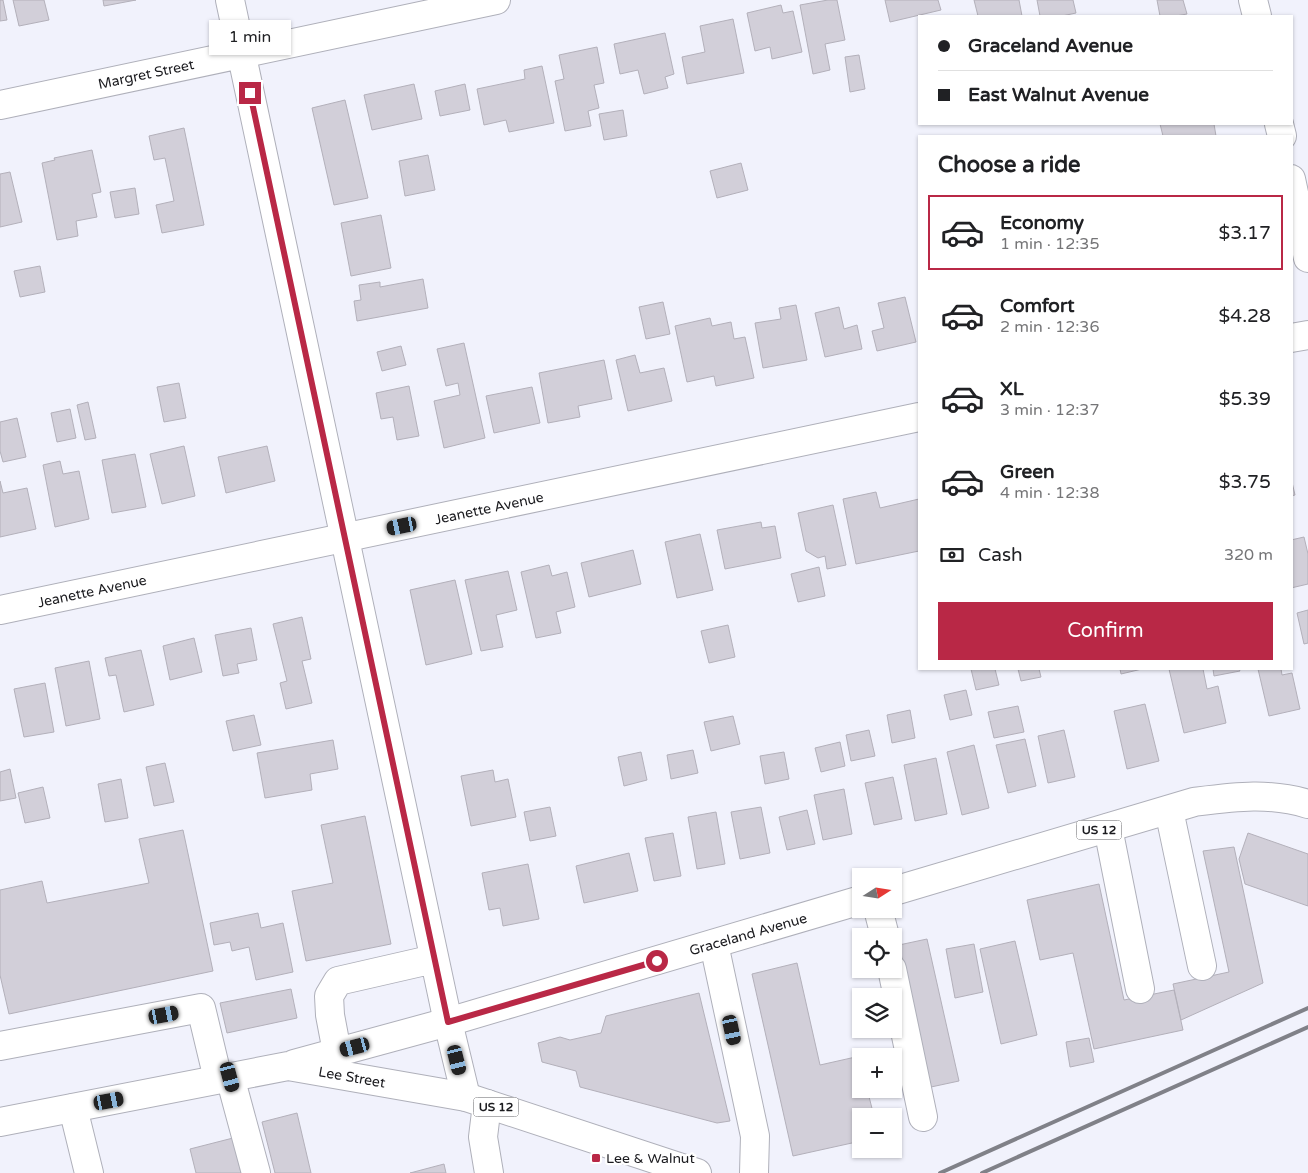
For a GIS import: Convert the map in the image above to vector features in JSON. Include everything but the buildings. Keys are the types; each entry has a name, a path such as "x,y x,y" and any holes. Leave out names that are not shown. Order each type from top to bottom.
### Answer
{"street":[{"path":"230,0 448,1022 476,1100 491,1172"},
{"name":"Margret Street","path":"0,105 496,0"},
{"path":"1253,0 1256,15"},
{"path":"1293,189 1308,258"},
{"path":"1293,338 1308,335"},
{"name":"Jeanette Avenue","path":"0,610 918,417"},
{"name":"US 12","path":"902,889 1194,802 1233,797 1267,796 1308,804"},
{"path":"1169,810 1202,966"},
{"path":"1108,828 1140,989"},
{"name":"Graceland Avenue","path":"288,1066 448,1022 852,903"},
{"path":"714,944 755,1136 754,1173"},
{"path":"337,1052 330,1015 329,996 338,981 434,958"},
{"path":"894,978 923,1117"},
{"path":"0,1046 201,1008 256,1173"},
{"name":"Lee Street","path":"0,1122 288,1066 476,1100 697,1173"},
{"path":"73,1108 89,1173"}],"railway":[{"path":"940,1173 1308,1008"},
{"path":"982,1173 1308,1027"}],"place":[{"name":"Lee & Walnut","path":"596,1158"}],"route":[{"path":"250,93 448,1022 657,961"}]}
